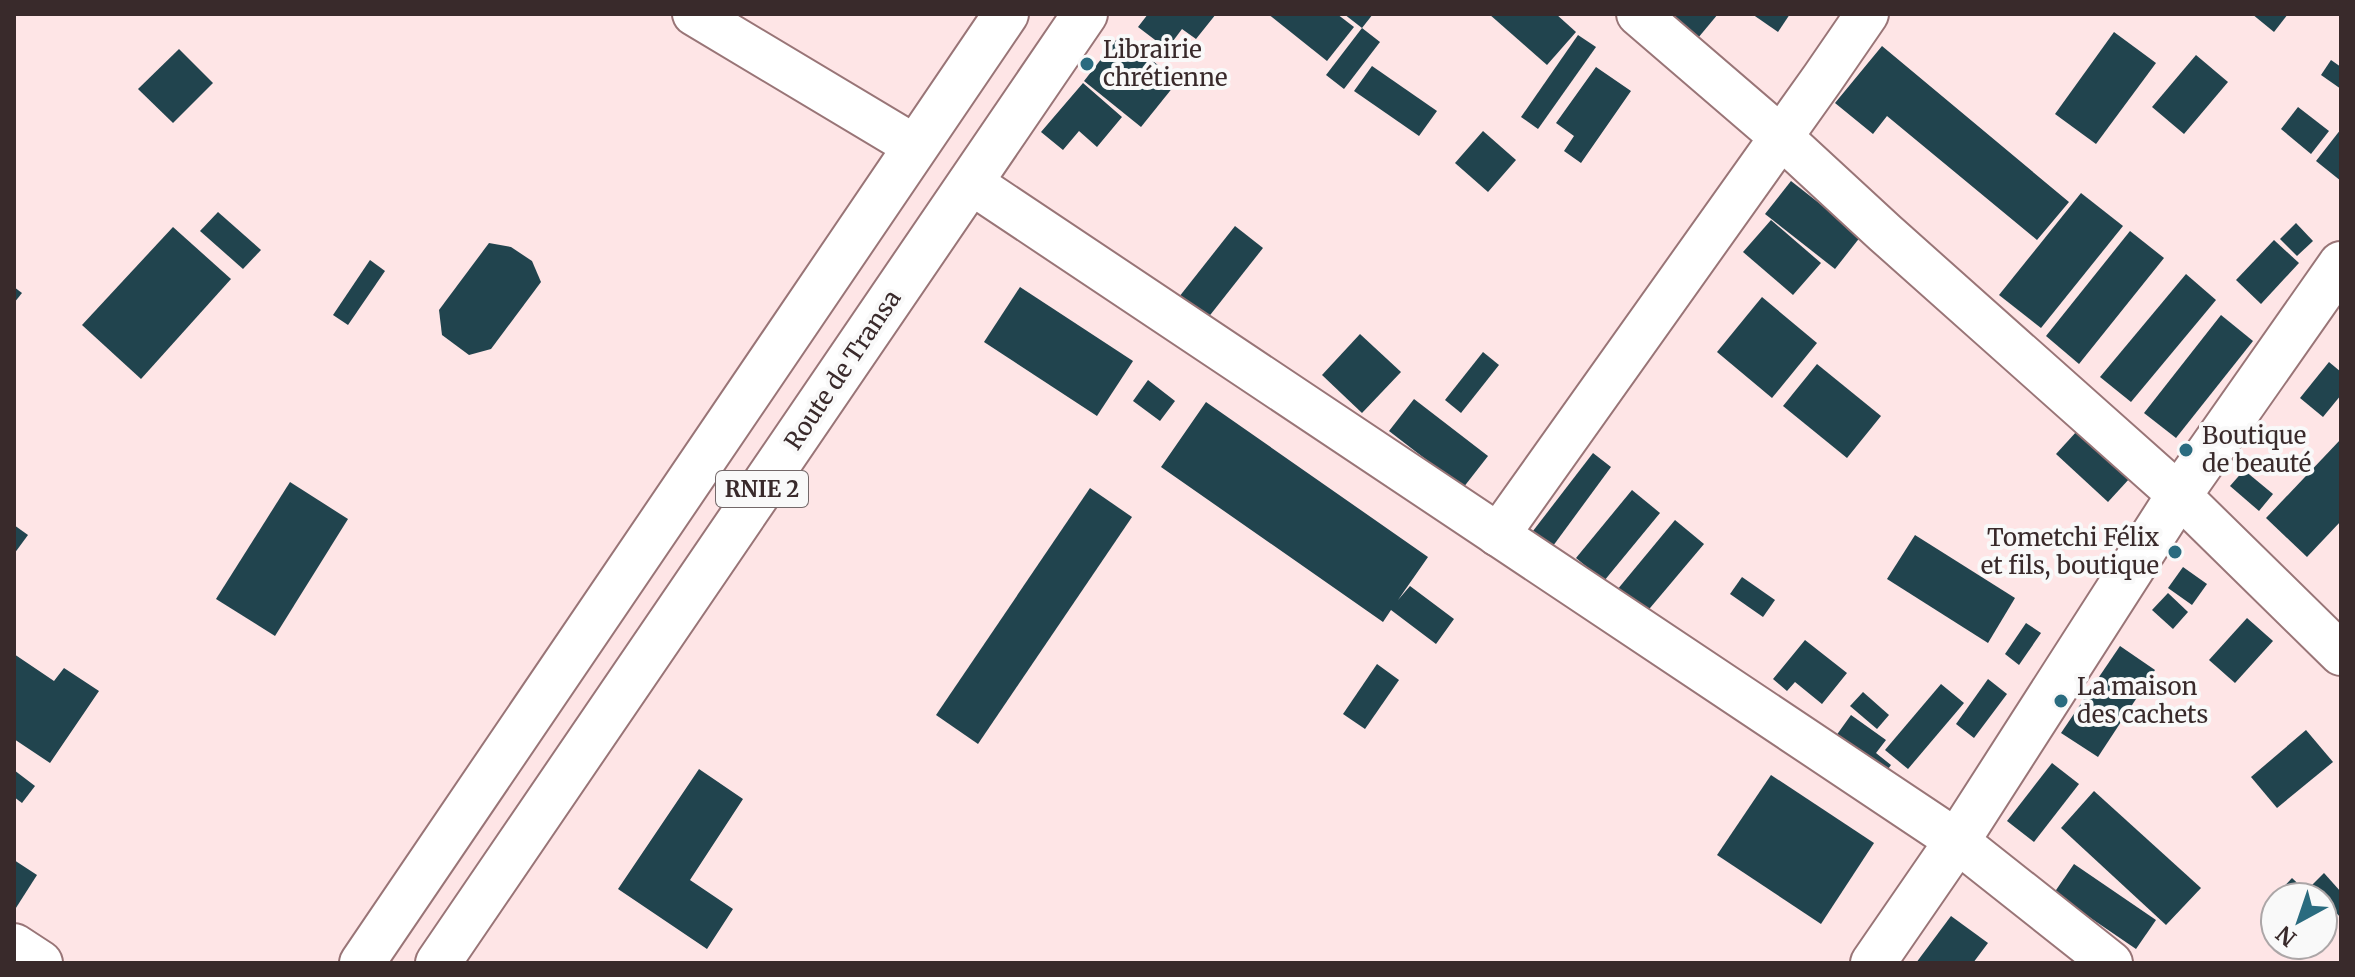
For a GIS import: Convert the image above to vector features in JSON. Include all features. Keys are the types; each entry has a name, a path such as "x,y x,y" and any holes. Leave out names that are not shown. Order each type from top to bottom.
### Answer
{"main road":[{"name":"RNIE 2","path":"362,963 1006,14"},
{"name":"Route de Transa","path":"438,963 1085,14"},
{"path":"1873,963 1957,841 2179,495 2341,264"},
{"path":"823,285 876,321"},
{"path":"14,946 40,963"}],"street":[{"path":"694,14 916,147"},
{"path":"1638,14 1781,137 2179,495 2341,654"},
{"path":"1498,535 1867,14"},
{"path":"970,182 1957,841 2111,963"}],"building":[{"path":"1148,14 1216,14 1196,39 1182,29 1167,49 1138,27"},
{"path":"1268,14 1337,14 1354,27 1327,61"},
{"path":"1344,14 1373,14 1362,28"},
{"path":"1489,14 1556,14 1576,32 1547,65"},
{"path":"1669,14 1718,14 1698,38"},
{"path":"1752,14 1790,14 1778,32"},
{"path":"2252,14 2288,14 2274,32"},
{"path":"1362,28 1380,42 1344,89 1326,75"},
{"path":"2114,32 2156,63 2096,144 2055,114"},
{"path":"1120,35 1178,81 1141,127 1084,81"},
{"path":"1578,35 1596,47 1538,129 1521,117"},
{"path":"1882,46 2069,202 2037,240 1887,116 1873,134 1835,103"},
{"path":"179,49 213,83 173,123 138,89"},
{"path":"2196,55 2228,82 2184,134 2152,107"},
{"path":"2331,60 2341,67 2341,89 2321,75"},
{"path":"1372,66 1437,111 1419,136 1354,91"},
{"path":"1596,67 1631,91 1581,163 1564,151 1574,136 1556,123"},
{"path":"1083,83 1122,117 1097,147 1079,131 1063,150 1041,132"},
{"path":"2298,107 2329,131 2311,154 2281,129"},
{"path":"2341,129 2341,181 2316,161"},
{"path":"1483,131 1516,160 1488,192 1455,163"},
{"path":"1791,181 1861,236 1835,269 1765,214"},
{"path":"2081,193 2123,226 2041,328 1999,295"},
{"path":"218,212 261,250 243,269 200,231"},
{"path":"1771,220 1821,263 1793,295 1743,252"},
{"path":"2296,223 2313,241 2297,256 2280,239"},
{"path":"1235,226 1263,248 1207,319 1179,297"},
{"path":"173,227 231,279 141,379 82,325"},
{"path":"2130,231 2164,258 2079,364 2046,336"},
{"path":"2274,240 2299,263 2261,304 2236,280"},
{"path":"489,243 511,247 532,261 541,282 491,349 469,355 442,335 439,310"},
{"path":"370,260 385,271 348,325 333,315"},
{"path":"2186,274 2216,300 2131,402 2100,377"},
{"path":"14,287 22,293 14,303"},
{"path":"1020,287 1133,361 1097,416 984,342"},
{"path":"1762,297 1817,343 1772,398 1717,352"},
{"path":"2221,315 2253,341 2176,438 2144,413"},
{"path":"1360,334 1401,372 1362,413 1322,375"},
{"path":"1483,352 1499,365 1461,413 1445,400"},
{"path":"2329,362 2341,372 2341,395 2323,417 2300,398"},
{"path":"1817,364 1881,416 1847,458 1783,406"},
{"path":"1148,380 1175,401 1160,421 1133,401"},
{"path":"1414,399 1488,456 1463,488 1389,431"},
{"path":"1206,402 1428,557 1398,600 1410,586 1454,619 1436,644 1391,610 1383,622 1161,467"},
{"path":"2077,431 2130,478 2108,502 2056,454"},
{"path":"2341,439 2341,521 2307,557 2266,518"},
{"path":"1593,453 1611,467 1553,546 1533,531"},
{"path":"2244,470 2273,494 2259,511 2230,486"},
{"path":"290,482 348,519 275,636 216,599"},
{"path":"1090,488 1132,517 978,744 936,715"},
{"path":"1632,490 1660,513 1604,581 1576,558"},
{"path":"1675,520 1704,544 1645,614 1617,590"},
{"path":"14,525 28,535 14,554"},
{"path":"1915,535 2015,598 1988,643 1887,579"},
{"path":"2183,567 2207,584 2192,605 2168,588"},
{"path":"1742,577 1775,600 1763,617 1730,594"},
{"path":"2168,593 2188,612 2173,629 2152,610"},
{"path":"2247,618 2273,641 2235,683 2209,660"},
{"path":"2026,623 2041,633 2019,665 2005,654"},
{"path":"1805,640 1847,673 1822,704 1795,682 1787,691 1773,679"},
{"path":"2120,646 2155,670 2098,757 2061,733"},
{"path":"14,654 54,681 64,668 99,691 50,763 14,739"},
{"path":"1377,664 1399,680 1365,729 1343,714"},
{"path":"1988,679 2007,694 1974,738 1956,724"},
{"path":"1941,684 1964,703 1908,769 1885,750"},
{"path":"1863,692 1889,715 1877,729 1850,706"},
{"path":"1851,715 1886,740 1876,753 1891,765 1878,783 1828,747"},
{"path":"2306,730 2333,762 2277,808 2251,777"},
{"path":"2052,763 2079,784 2034,842 2007,821"},
{"path":"699,769 743,799 690,880 733,909 707,949 618,889"},
{"path":"14,770 35,786 22,803 14,797"},
{"path":"1771,775 1874,843 1821,924 1717,855"},
{"path":"2094,791 2201,888 2166,925 2061,828"},
{"path":"14,860 37,875 14,911"},
{"path":"2074,864 2156,920 2136,949 2054,893"},
{"path":"2324,873 2331,881 2316,881"},
{"path":"2339,890 2341,892 2341,918 2339,916"},
{"path":"1951,916 1988,943 1973,963 1916,963"}],"place":[{"name":"Librairie chrétienne","path":"1087,64"},
{"name":"Boutique de beauté","path":"2186,450"},
{"name":"Tometchi Félix et fils, boutique","path":"2175,552"},
{"name":"La maison des cachets","path":"2061,701"}]}
